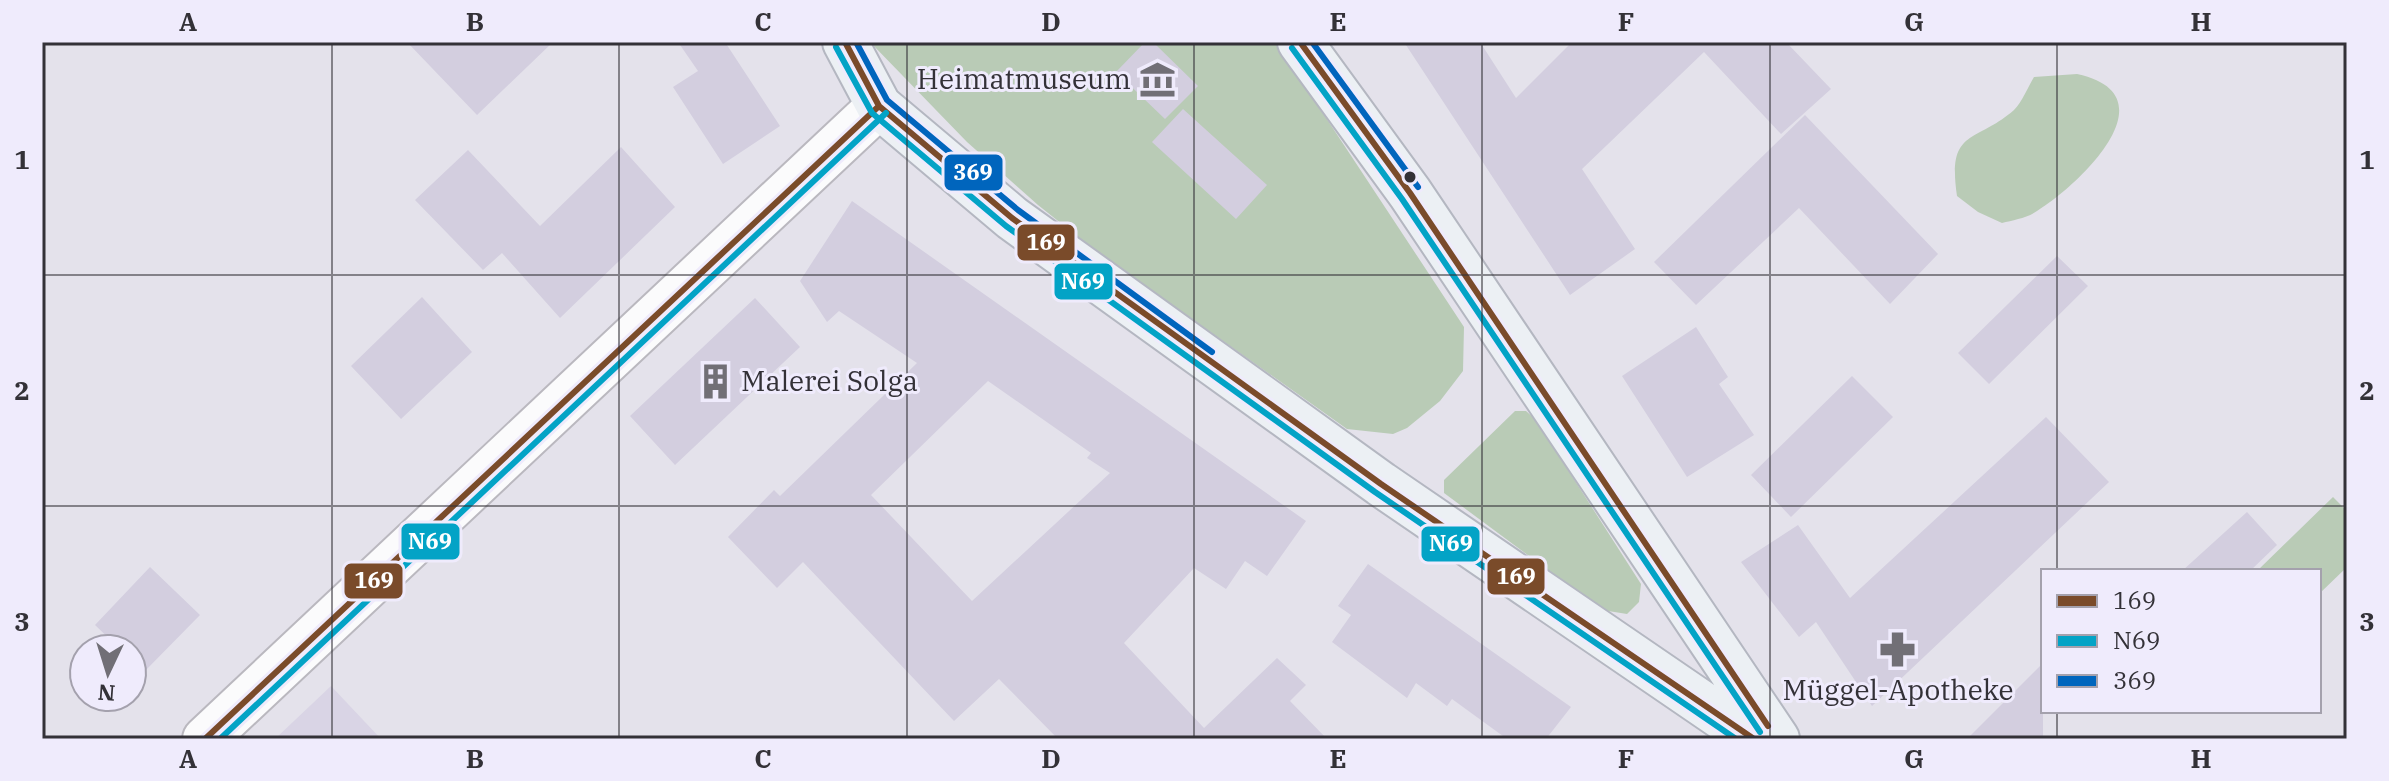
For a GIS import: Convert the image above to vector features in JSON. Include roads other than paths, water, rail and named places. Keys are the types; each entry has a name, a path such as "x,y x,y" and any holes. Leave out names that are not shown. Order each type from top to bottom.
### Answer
{"main road":[{"path":"845,42 879,106 1012,218 1206,360 1754,739"},
{"path":"1300,42 1410,193 1777,739"}],"street":[{"path":"205,739 879,106"}],"place":[{"name":"Heimatmuseum","path":"1157,79"},
{"name":"Malerei Solga","path":"715,381"},
{"name":"Müggel-Apotheke","path":"1898,650"}]}
